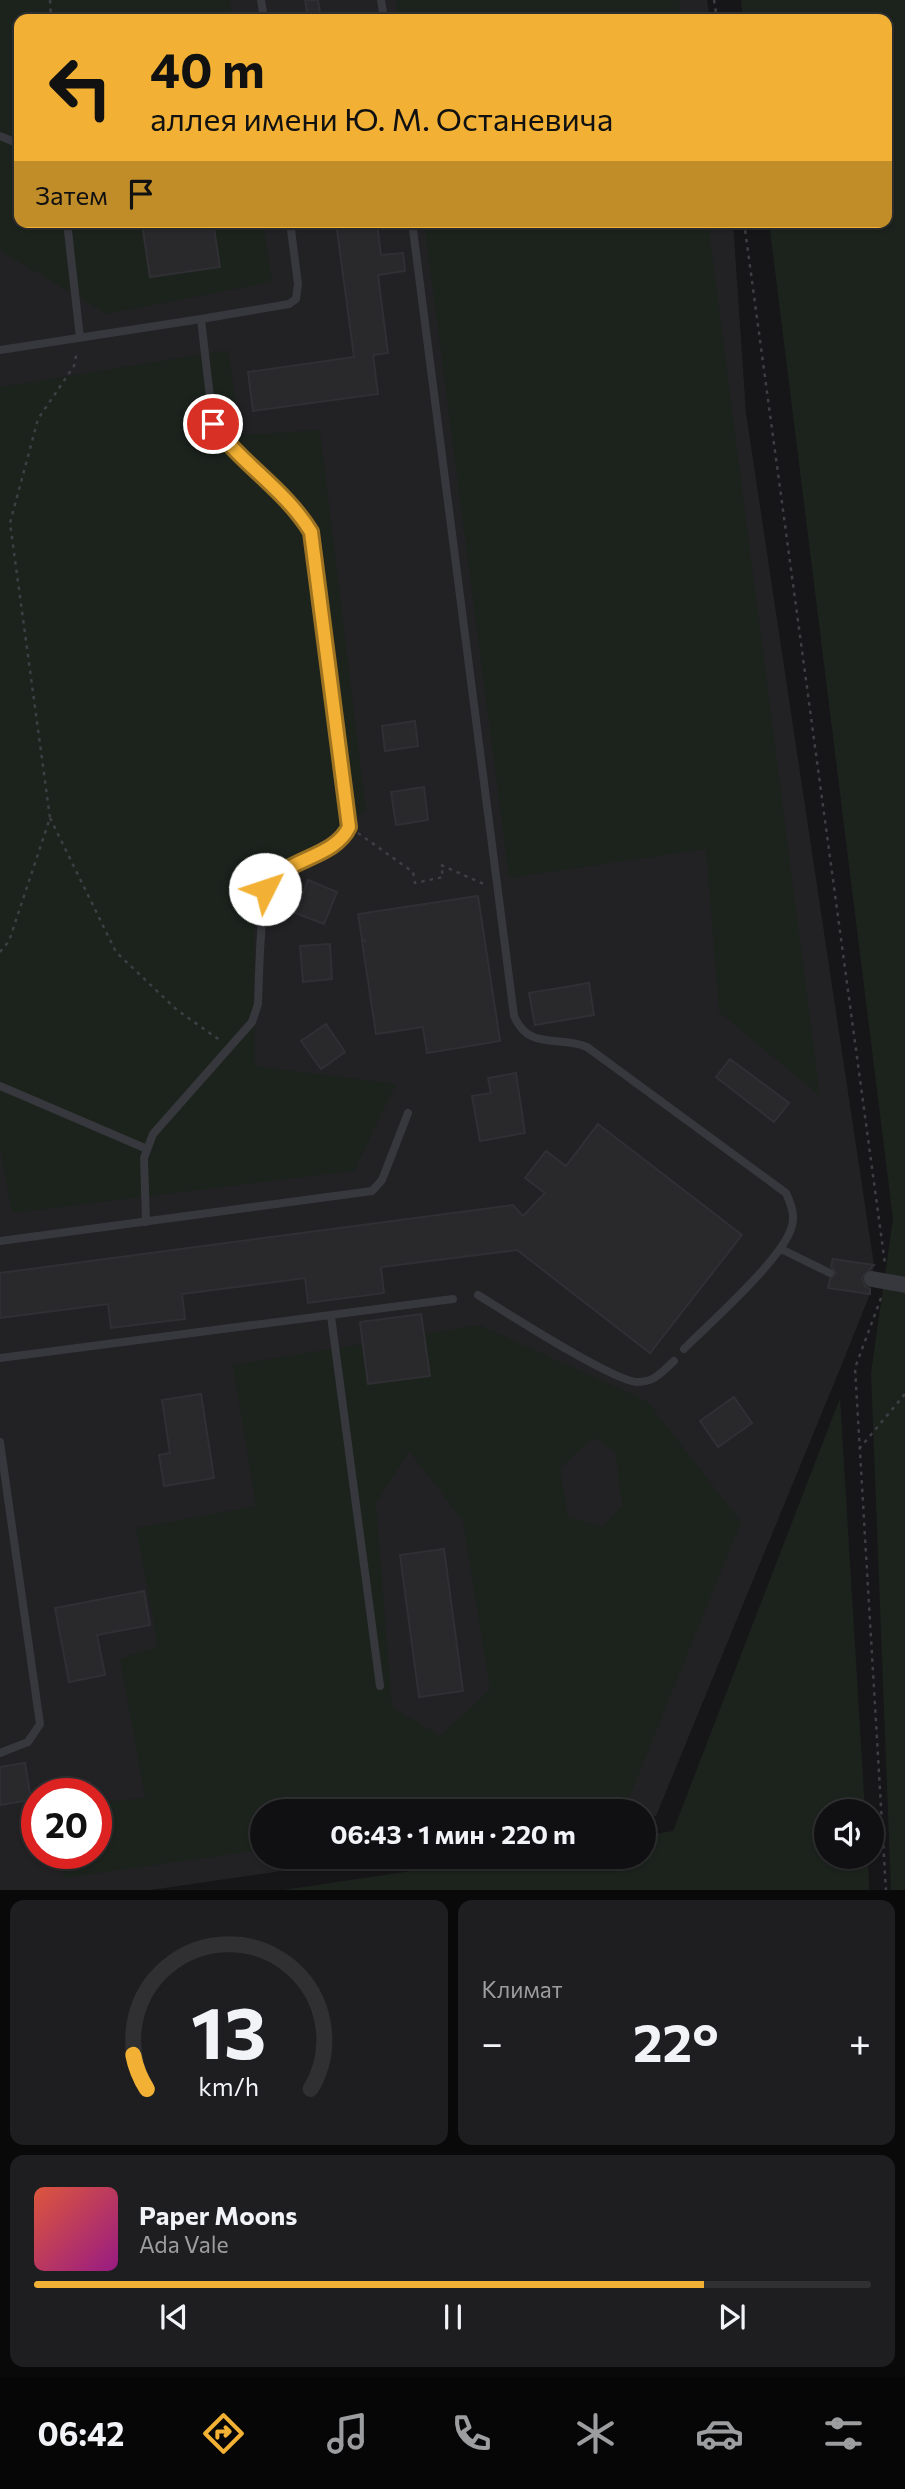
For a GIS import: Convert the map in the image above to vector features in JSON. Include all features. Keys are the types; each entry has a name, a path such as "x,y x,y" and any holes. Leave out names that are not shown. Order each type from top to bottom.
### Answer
{"street":[{"path":"880,1280 905,1286"}],"lane":[{"path":"68,228 80,338"},
{"path":"0,350 289,304 296,299 298,284 291,228"},
{"path":"413,228 514,1016 520,1030 540,1040 575,1042 587,1047 786,1193 794,1211 792,1227 781,1249 684,1349"},
{"path":"146,1222 143,1170 147,1149 161,1123 231,1049 252,1022 258,1004 265,889 277,874 338,841 349,827 311,532 285,495 226,441 213,424 201,319"},
{"path":"0,1086 147,1149"},
{"path":"0,1241 372,1191 382,1180 408,1113"},
{"path":"781,1249 830,1273"},
{"path":"478,1295 574,1353 634,1382 648,1381 659,1376 674,1361"},
{"path":"0,1359 453,1299"},
{"path":"331,1316 380,1686"},
{"path":"0,1442 40,1724 28,1742 0,1753"}],"path":[{"path":"745,228 880,1280 855,1368 886,1890"},
{"path":"80,338 74,366 38,418 10,523 50,818 116,952 177,1010 231,1049"},
{"path":"0,952 9,941 50,818"},
{"path":"349,827 413,872 415,883 443,877 441,865 499,891"},
{"path":"859,1449 905,1394"}],"shaded area":[{"path":"0,0 707,0 709,14 14,14 14,228 733,228 746,413 874,1265 870,1294 656,1816 656,1799 250,1799 250,1869 296,1869 151,1890 0,1890"},
{"path":"0,0 230,0 232,14 14,14 14,228 264,228 272,282 107,314 0,251"},
{"path":"396,0 679,0 681,14 397,14"},
{"path":"741,0 905,0 905,1890 891,1890 871,1373 893,1219 770,228 892,228 892,14 742,14"},
{"path":"425,228 709,228 820,1096 719,1012 706,849 509,878"},
{"path":"228,350 241,435 320,430 366,811 254,885 255,1066 396,1084 354,1171 12,1213 0,1149 0,387"},
{"path":"479,1325 647,1401 741,1522 629,1798 250,1799 250,1852 64,1878 62,1869 112,1869 112,1801 145,1798 120,1659 158,1646 136,1528 256,1506 233,1365","holes":["593,1438 615,1451 622,1506 603,1527 568,1516 560,1468","409,1451 463,1521 490,1690 440,1736 392,1707 376,1503"]},
{"path":"840,1398 864,1799 814,1799 814,1869 868,1869 869,1890 283,1890 424,1869 656,1869 656,1834 673,1831"}],"building":[{"path":"305,0 318,0 320,14 307,14"},
{"path":"143,228 214,228 220,267 150,277"},
{"path":"337,228 378,228 381,255 403,253 405,271 378,275 388,353 373,355 378,394 253,411 248,372 354,357"},
{"path":"415,721 418,746 385,751 382,726"},
{"path":"424,787 428,820 396,825 391,792"},
{"path":"308,880 337,892 324,924 295,913"},
{"path":"478,896 500,1041 427,1053 423,1027 376,1034 362,941 366,941 362,939 358,914"},
{"path":"330,944 332,979 303,982 300,946"},
{"path":"589,983 594,1015 535,1025 529,993"},
{"path":"326,1024 345,1052 321,1069 301,1041"},
{"path":"730,1059 789,1103 774,1122 716,1077"},
{"path":"516,1073 525,1133 480,1141 472,1096 491,1093 488,1078"},
{"path":"598,1124 742,1235 650,1353 517,1250 381,1267 384,1293 308,1303 305,1278 182,1294 185,1319 111,1328 108,1304 0,1318 0,1273 513,1205 523,1216 545,1193 525,1178 546,1151 566,1166"},
{"path":"833,1259 874,1265 862,1278 865,1286 870,1289 870,1294 828,1288 830,1279 836,1273 831,1266"},
{"path":"421,1314 430,1376 368,1384 360,1322"},
{"path":"201,1394 214,1478 164,1486 159,1455 170,1453 162,1400"},
{"path":"734,1397 752,1423 718,1447 700,1421"},
{"path":"444,1549 463,1691 419,1697 400,1555"},
{"path":"144,1591 150,1625 97,1635 105,1675 69,1682 55,1608"},
{"path":"25,1763 27,1778 21,1778 21,1802 0,1805 0,1767"}],"route":[{"path":"213,424 226,441 285,495 311,532 349,827 338,841 277,874 265,889"}]}
